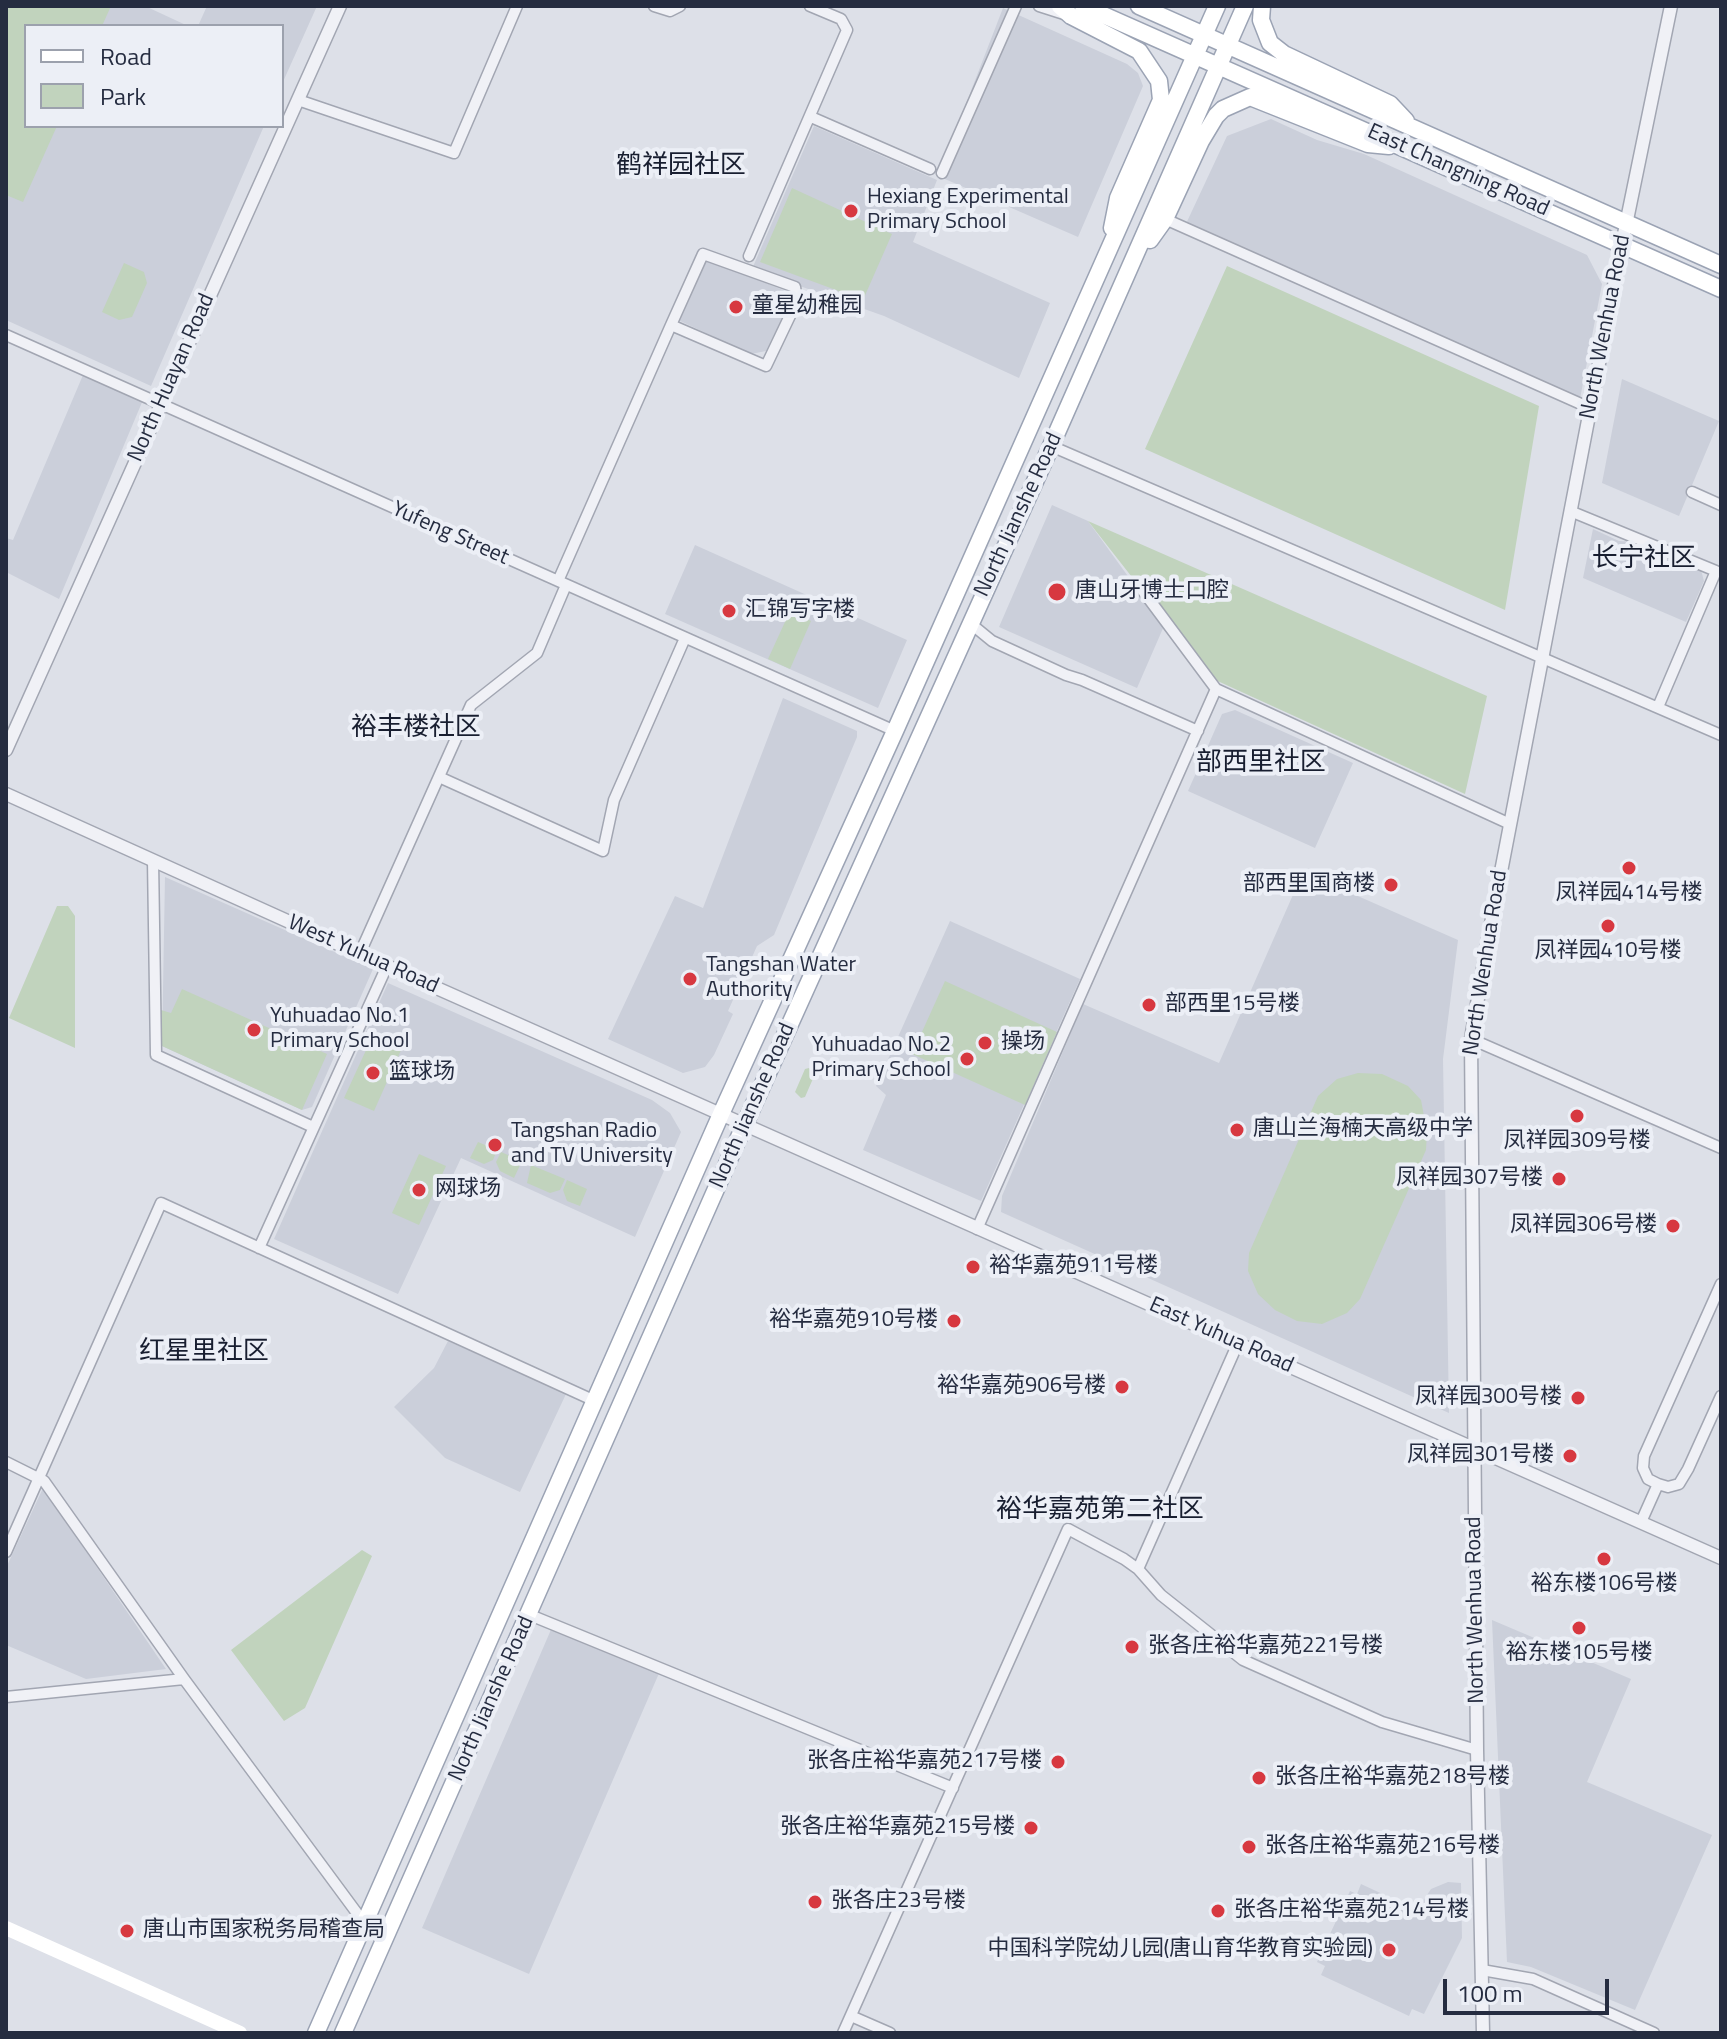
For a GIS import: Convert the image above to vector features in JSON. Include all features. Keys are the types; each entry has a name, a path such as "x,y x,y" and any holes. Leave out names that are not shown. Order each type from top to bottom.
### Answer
{"main road":[{"name":"East Changning Road","path":"1139,6 1721,265"},
{"name":"North Jianshe Road","path":"316,2033 721,1114 1217,6"},
{"name":"North Jianshe Road","path":"343,2033 1245,6"},
{"path":"1262,6 1261,20 1270,43 1284,54 1390,104 1412,127"},
{"name":"East Changning Road","path":"1071,9 1220,66 1721,289"},
{"path":"1071,9 1139,51 1159,81 1161,100 1118,198 1105,261"},
{"path":"1129,271 1165,219 1201,141 1223,109 1250,97 1368,144 1405,147"},
{"path":"6,1928 240,2033"}],"street":[{"name":"North Huayan Road","path":"6,750 340,6"},
{"path":"298,100 454,153 517,6"},
{"path":"654,6 670,11 680,6"},
{"path":"749,256 847,30 841,19 810,6"},
{"path":"942,173 1016,6"},
{"path":"1039,6 1071,9"},
{"name":"North Wenhua Road","path":"1483,2033 1477,1750 1471,1039 1570,511 1671,6"},
{"path":"811,117 930,169"},
{"path":"1165,219 1590,408"},
{"path":"360,953 471,705 537,653 562,583 671,325 703,254 795,287 797,301 766,366 671,325"},
{"name":"Yufeng Street","path":"6,335 895,731"},
{"path":"1051,446 1721,735"},
{"path":"1692,492 1721,505"},
{"path":"1570,511 1716,571 1658,707"},
{"path":"1140,587 1216,689 1510,824"},
{"path":"970,623 992,641 1198,731"},
{"path":"439,777 603,851 614,800 685,638"},
{"path":"977,1229 1216,689"},
{"name":"West Yuhua Road","path":"6,794 721,1114"},
{"path":"153,860 156,1055 313,1127"},
{"path":"259,1248 387,966"},
{"path":"1471,1039 1721,1148"},
{"name":"East Yuhua Road","path":"721,1114 1721,1558"},
{"path":"6,1552 161,1203 595,1401"},
{"path":"1721,1284 1644,1456 1643,1468 1648,1479 1668,1487 1679,1484 1721,1396"},
{"path":"1138,1569 1238,1343"},
{"path":"6,1462 39,1477 365,1924"},
{"path":"1641,1522 1658,1484"},
{"path":"843,2033 1068,1529 1138,1569 1161,1595 1243,1660 1382,1722 1477,1750"},
{"path":"530,1615 953,1788"},
{"path":"6,1697 184,1679"},
{"path":"1482,1970 1533,1979 1654,2033"},
{"path":"851,2016 890,2033"}],"shaded area":[{"path":"6,6 145,6 184,24 24,24 24,128 263,128 151,386 6,320"},
{"path":"207,6 317,6 284,80 284,24 199,24"},
{"path":"1003,8 1127,64 1138,73 1143,86 1078,237 938,176"},
{"path":"1271,119 1317,140 1364,154 1587,255 1602,284 1579,404 1184,228 1227,136"},
{"name":"Hexiang Experimental Primary School","path":"814,126 937,180 913,242 1050,303 1019,378 884,316 752,269"},
{"name":"童星幼稚园","path":"706,258 795,295 766,351 751,354 678,320"},
{"path":"83,375 143,400 59,599 6,572 6,538 13,540"},
{"path":"1622,379 1719,421 1679,516 1602,483"},
{"name":"唐山牙博士口腔","path":"1052,505 1088,521 1164,626 1137,688 999,627"},
{"path":"1593,529 1619,541 1635,542 1701,570 1704,581 1686,622 1583,578"},
{"path":"695,545 907,640 878,708 665,614"},
{"path":"783,698 857,731 857,737 774,935 757,946 728,1011 733,1014 714,1055 705,1067 683,1073 608,1039 675,896 703,908"},
{"path":"1235,710 1353,763 1315,848 1188,791 1222,714"},
{"name":"唐山兰海楠天高级中学","path":"1303,872 1458,940 1443,1059 1449,1413 1001,1212 1002,1196 1083,1004 1219,1063"},
{"name":"Yuhuadao No.1 Primary School","path":"165,877 373,969 312,1107 302,1110 162,1046"},
{"name":"Yuhuadao No.2 Primary School","path":"950,921 1080,979 981,1201 863,1150 886,1095 876,1086"},
{"name":"Tangshan Radio and TV University","path":"388,983 652,1100 670,1113 681,1132 635,1237 461,1158 398,1294 274,1239"},
{"path":"448,1341 566,1394 520,1492 445,1458 394,1407 434,1368"},
{"path":"43,1488 166,1669 86,1679 6,1645 6,1568"},
{"path":"1492,1620 1631,1679 1587,1782 1712,1835 1635,2010 1531,1967 1507,1962"},
{"path":"553,1625 660,1671 529,1974 422,1928"},
{"name":"中国科学院幼儿园(唐山育华教育实验园)","path":"1448,1882 1461,1883 1462,1938 1424,2014 1412,2009 1409,2016 1321,1975 1325,1966 1317,1962 1350,1891 1357,1894 1361,1884 1417,1910 1431,1889"}],"green space":[{"path":"6,6 111,6 103,24 24,24 24,128 56,128 23,202 6,195"},
{"path":"792,188 892,234 863,300 760,262"},
{"path":"124,263 144,272 147,283 132,317 119,320 102,312"},
{"path":"1227,266 1539,406 1505,610 1145,449"},
{"path":"1088,521 1487,696 1465,794 1211,678"},
{"path":"790,611 811,621 790,669 768,659"},
{"path":"57,906 68,906 75,916 75,1048 9,1018"},
{"name":"操场","path":"945,981 1057,1032 1025,1105 912,1054"},
{"path":"182,989 327,1054 302,1110 162,1046 161,1010 171,1013"},
{"name":"篮球场","path":"373,1035 402,1048 374,1111 344,1098"},
{"path":"809,1068 815,1074 805,1097 801,1098 795,1092 805,1069"},
{"path":"1358,1073 1382,1074 1408,1086 1421,1100 1427,1132 1426,1150 1360,1299 1347,1313 1322,1324 1297,1321 1275,1310 1258,1294 1248,1271 1249,1253 1318,1096 1337,1079"},
{"path":"478,1142 497,1150 493,1160 484,1164 470,1158"},
{"path":"501,1152 522,1161 514,1178 500,1171 496,1162"},
{"name":"网球场","path":"419,1154 446,1166 419,1225 392,1213"},
{"path":"531,1165 565,1179 560,1190 550,1193 527,1183"},
{"path":"567,1180 587,1189 580,1206 567,1201 563,1190"},
{"path":"362,1550 372,1556 305,1708 284,1721 231,1650"}],"place":[{"name":"Hexiang Experimental Primary School","path":"851,211"},
{"name":"童星幼稚园","path":"736,307"},
{"name":"唐山牙博士口腔","path":"1057,592"},
{"name":"汇锦写字楼","path":"729,611"},
{"name":"凤祥园414号楼","path":"1629,868"},
{"name":"部西里国商楼","path":"1391,885"},
{"name":"凤祥园410号楼","path":"1608,926"},
{"name":"Tangshan Water Authority","path":"690,979"},
{"name":"部西里15号楼","path":"1149,1005"},
{"name":"Yuhuadao No.1 Primary School","path":"254,1030"},
{"name":"操场","path":"985,1043"},
{"name":"Yuhuadao No.2 Primary School","path":"967,1059"},
{"name":"篮球场","path":"373,1073"},
{"name":"凤祥园309号楼","path":"1577,1116"},
{"name":"唐山兰海楠天高级中学","path":"1237,1130"},
{"name":"Tangshan Radio and TV University","path":"495,1145"},
{"name":"凤祥园307号楼","path":"1559,1179"},
{"name":"网球场","path":"419,1190"},
{"name":"凤祥园306号楼","path":"1673,1226"},
{"name":"裕华嘉苑911号楼","path":"973,1267"},
{"name":"裕华嘉苑910号楼","path":"954,1321"},
{"name":"裕华嘉苑906号楼","path":"1122,1387"},
{"name":"凤祥园300号楼","path":"1578,1398"},
{"name":"凤祥园301号楼","path":"1570,1456"},
{"name":"裕东楼106号楼","path":"1604,1559"},
{"name":"裕东楼105号楼","path":"1579,1628"},
{"name":"张各庄裕华嘉苑221号楼","path":"1132,1647"},
{"name":"张各庄裕华嘉苑217号楼","path":"1058,1762"},
{"name":"张各庄裕华嘉苑218号楼","path":"1259,1778"},
{"name":"张各庄裕华嘉苑215号楼","path":"1031,1828"},
{"name":"张各庄裕华嘉苑216号楼","path":"1249,1847"},
{"name":"张各庄23号楼","path":"815,1902"},
{"name":"张各庄裕华嘉苑214号楼","path":"1218,1911"},
{"name":"唐山市国家税务局稽查局","path":"127,1931"},
{"name":"中国科学院幼儿园(唐山育华教育实验园)","path":"1389,1950"}],"district":[{"name":"鹤祥园社区","path":"681,167"},
{"name":"长宁社区","path":"1644,560"},
{"name":"裕丰楼社区","path":"416,729"},
{"name":"部西里社区","path":"1261,764"},
{"name":"红星里社区","path":"204,1353"},
{"name":"裕华嘉苑第二社区","path":"1100,1511"}]}
